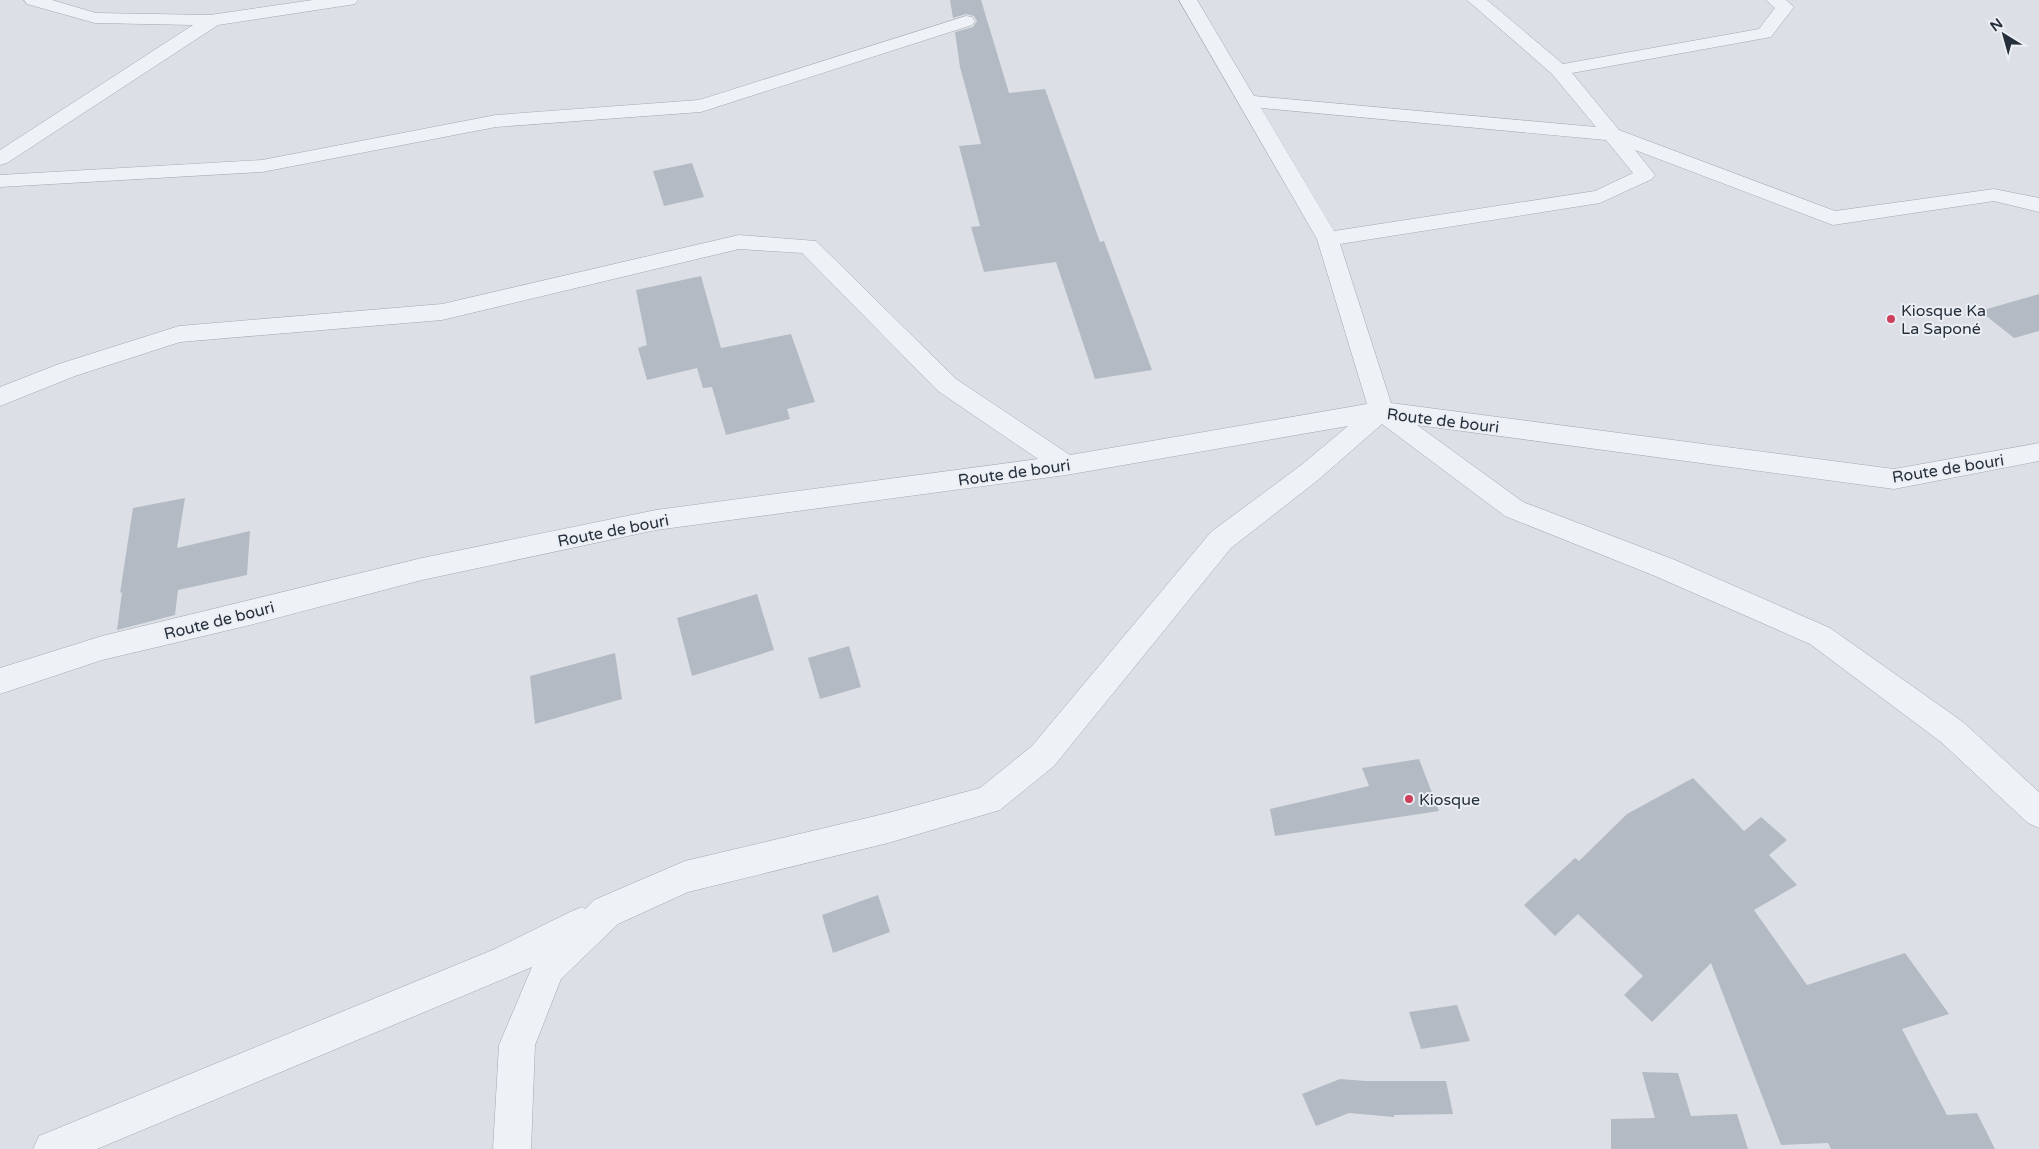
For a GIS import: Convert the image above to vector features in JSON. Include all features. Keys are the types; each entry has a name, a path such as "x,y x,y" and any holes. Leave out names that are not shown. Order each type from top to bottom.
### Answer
{"street":[{"path":"33,0 95,18 212,20 348,0"},
{"path":"0,160 242,0"},
{"path":"1328,239 1600,197 1645,174 1559,70 1476,0"},
{"path":"1559,70 1765,33 1785,7 1776,0"},
{"path":"1195,3 1247,101 1328,239 1381,412 1514,508 1665,568 1820,636 1952,732 2039,813"},
{"path":"0,181 262,166 496,121 701,106 966,21"},
{"path":"1247,101 1614,135 1833,218 1994,196 2039,204"},
{"path":"0,397 67,370 179,334 442,312 739,242 808,246 947,385 1066,465"},
{"path":"52,1149 506,962 606,912 685,877 888,828 989,800 1043,756 1221,540 1309,473 1381,412"},
{"name":"Route de bouri","path":"0,681 102,648 246,614 422,568 656,520 1066,465 1381,412 1894,479 2039,452"},
{"path":"512,1149 517,1045 549,967 606,912"}],"building":[{"path":"950,0 981,0 1009,93 1045,89 1100,242 1104,241 1152,370 1095,379 1056,262 984,272 971,227 980,226 959,146 981,144 960,67 955,32 973,27 977,21 974,16 966,14 953,18"},
{"path":"692,163 704,197 664,206 653,171"},
{"path":"701,276 721,348 791,334 815,402 787,409 790,419 726,435 712,387 703,388 697,368 647,380 638,348 647,345 636,290"},
{"path":"2039,294 2039,331 2014,338 1980,311"},
{"path":"185,498 177,548 250,531 247,575 178,590 175,615 117,630 122,592 120,593 133,508"},
{"path":"757,594 774,650 692,676 677,618"},
{"path":"849,646 861,687 820,699 808,658"},
{"path":"615,653 622,699 535,724 530,676"},
{"path":"1419,759 1439,811 1275,836 1270,809 1369,786 1362,768"},
{"path":"1693,778 1744,831 1761,817 1787,840 1769,855 1797,885 1754,910 1807,985 1905,953 1949,1014 1902,1029 1947,1115 1977,1113 1995,1149 1831,1149 1828,1143 1781,1145 1711,963 1652,1022 1624,995 1643,976 1578,914 1555,936 1524,905 1575,858 1579,861 1627,814"},
{"path":"878,895 890,932 833,953 822,915"},
{"path":"1457,1005 1470,1041 1421,1049 1409,1012"},
{"path":"1642,1072 1678,1073 1691,1116 1737,1114 1748,1149 1611,1149 1611,1119 1655,1118"},
{"path":"1340,1079 1366,1081 1446,1081 1453,1114 1394,1115 1394,1117 1349,1113 1316,1126 1302,1094"}],"place":[{"name":"Kiosque Ka La Saponé","path":"1891,319"},
{"name":"Kiosque","path":"1409,799"}]}
